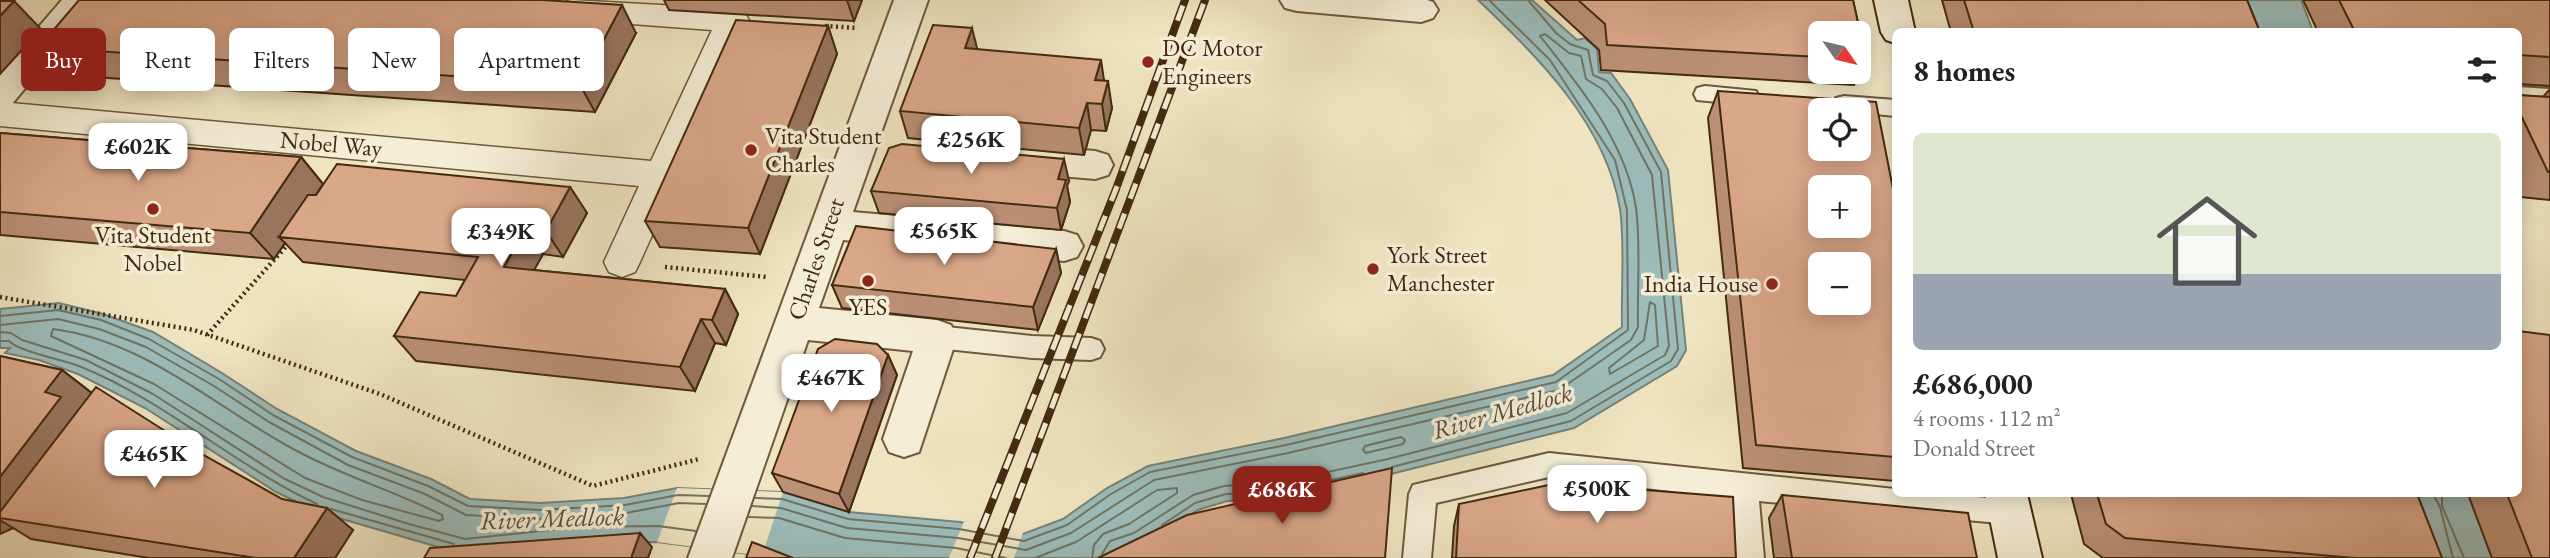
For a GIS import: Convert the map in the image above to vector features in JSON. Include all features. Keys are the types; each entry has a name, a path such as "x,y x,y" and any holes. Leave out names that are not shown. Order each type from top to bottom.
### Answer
{"street":[{"path":"0,95 81,0"},
{"name":"Charles Street","path":"711,554 829,224 871,147 911,0"},
{"path":"1297,0 1421,10"},
{"path":"1891,0 1897,28"},
{"path":"550,7 660,7 733,20 622,262"},
{"name":"Nobel Way","path":"0,114 662,175"},
{"path":"984,156 1095,164"},
{"path":"829,224 1063,246"},
{"path":"794,322 937,337 904,439"},
{"path":"2008,503 2020,558"}],"lane":[{"path":"1705,94 1772,99"},
{"path":"2522,95 2550,97"},
{"path":"1871,106 1892,107"},
{"path":"937,337 1032,347 1091,349"},
{"path":"1418,558 1423,494 1549,464 1744,487 1892,496"},
{"path":"1744,487 1750,558"},
{"path":"1909,497 2008,503"}],"path":[{"path":"815,26 870,29"},
{"path":"207,335 294,236"},
{"path":"622,262 774,278"},
{"path":"0,297 194,330 380,394 593,486 706,457"}],"water":[{"name":"River Medlock","path":"1478,0 1532,0 1577,40 1585,38 1597,49 1599,72 1611,73 1630,99 1668,170 1686,350 1677,366 1574,428 1283,498 1227,501 1198,510 1140,548 1108,558 779,558 657,542 577,543 455,552 318,512 276,492 145,408 78,374 39,360 5,353 10,348 0,348 0,309 59,303 103,314 153,332 277,409 356,451 431,479 470,499 540,503 624,498 677,488 783,492 849,512 960,522 1023,534 1063,519 1107,488 1148,466 1284,438 1553,375 1622,327 1623,252 1620,209 1600,148 1585,121 1546,69"},
{"path":"2245,0 2301,0 2312,28 2250,28"},
{"path":"2406,497 2469,497 2492,558 2427,558"}],"pier":[{"path":"677,488 783,492 762,556 657,542"},
{"path":"965,519 1024,530 1014,558 949,558"}],"building":[{"path":"79,0 543,0 622,5 604,39 604,28 454,28 454,76 440,75 440,28 348,28 348,69 334,68 334,28 229,28 229,60 215,59 215,28 120,28 120,53 106,52 106,28 55,28"},
{"path":"1578,0 1853,0 1858,21 1808,21 1808,56 1607,45 1605,24"},
{"path":"1964,0 2247,0 2258,28 1973,28"},
{"path":"2339,0 2550,0 2550,57 2522,55 2522,28 2353,28"},
{"path":"0,1 14,1 0,16"},
{"name":"Vita Student Charles","path":"736,20 828,26 748,228 645,221"},
{"path":"933,25 972,28 965,48 1101,60 1095,80 1108,81 1102,104 1087,103 1079,128 900,111"},
{"name":"India House","path":"1718,91 1819,98 1808,98 1808,161 1871,161 1871,102 1876,102 1892,184 1892,457 1756,445"},
{"path":"2522,95 2550,97 2548,172 2522,117"},
{"name":"Vita Student Nobel","path":"0,133 301,157 250,233 0,212"},
{"path":"902,144 1064,159 1058,179 1066,180 1057,208 871,191 889,148"},
{"path":"337,164 570,187 546,231 525,229 504,267 725,289 712,320 701,319 680,367 394,336 420,292 456,296 478,257 279,237 308,195 316,195"},
{"path":"856,226 1056,249 1033,307 832,285"},
{"path":"2522,332 2550,335 2550,558 2532,558 2508,497 2522,497"},
{"path":"835,339 877,344 888,355 839,494 772,473 818,349"},
{"path":"0,356 62,370 45,392 61,397 0,477"},
{"path":"96,387 198,452 282,499 327,508 294,558 256,558 0,518 0,512"},
{"path":"1392,468 1385,558 1098,558 1187,515"},
{"path":"1558,483 1733,497 1736,558 1456,558 1459,504"},
{"path":"1782,495 1968,513 1977,558 1792,558"},
{"path":"2098,497 2418,497 2442,558 2355,558 2125,538 2106,524"},
{"path":"640,533 631,558 424,558 430,548"},
{"path":"752,542 793,558 746,558"}],"railway":[{"path":"970,558 1116,189 1185,0"},
{"path":"995,558 1205,0"}],"place":[{"name":"DC Motor Engineers","path":"1148,62"},
{"name":"Vita Student Charles","path":"751,150"},
{"name":"Vita Student Nobel","path":"153,209"},
{"name":"York Street Manchester","path":"1373,269"},
{"name":"YES","path":"868,281"},
{"name":"India House","path":"1772,284"}]}
